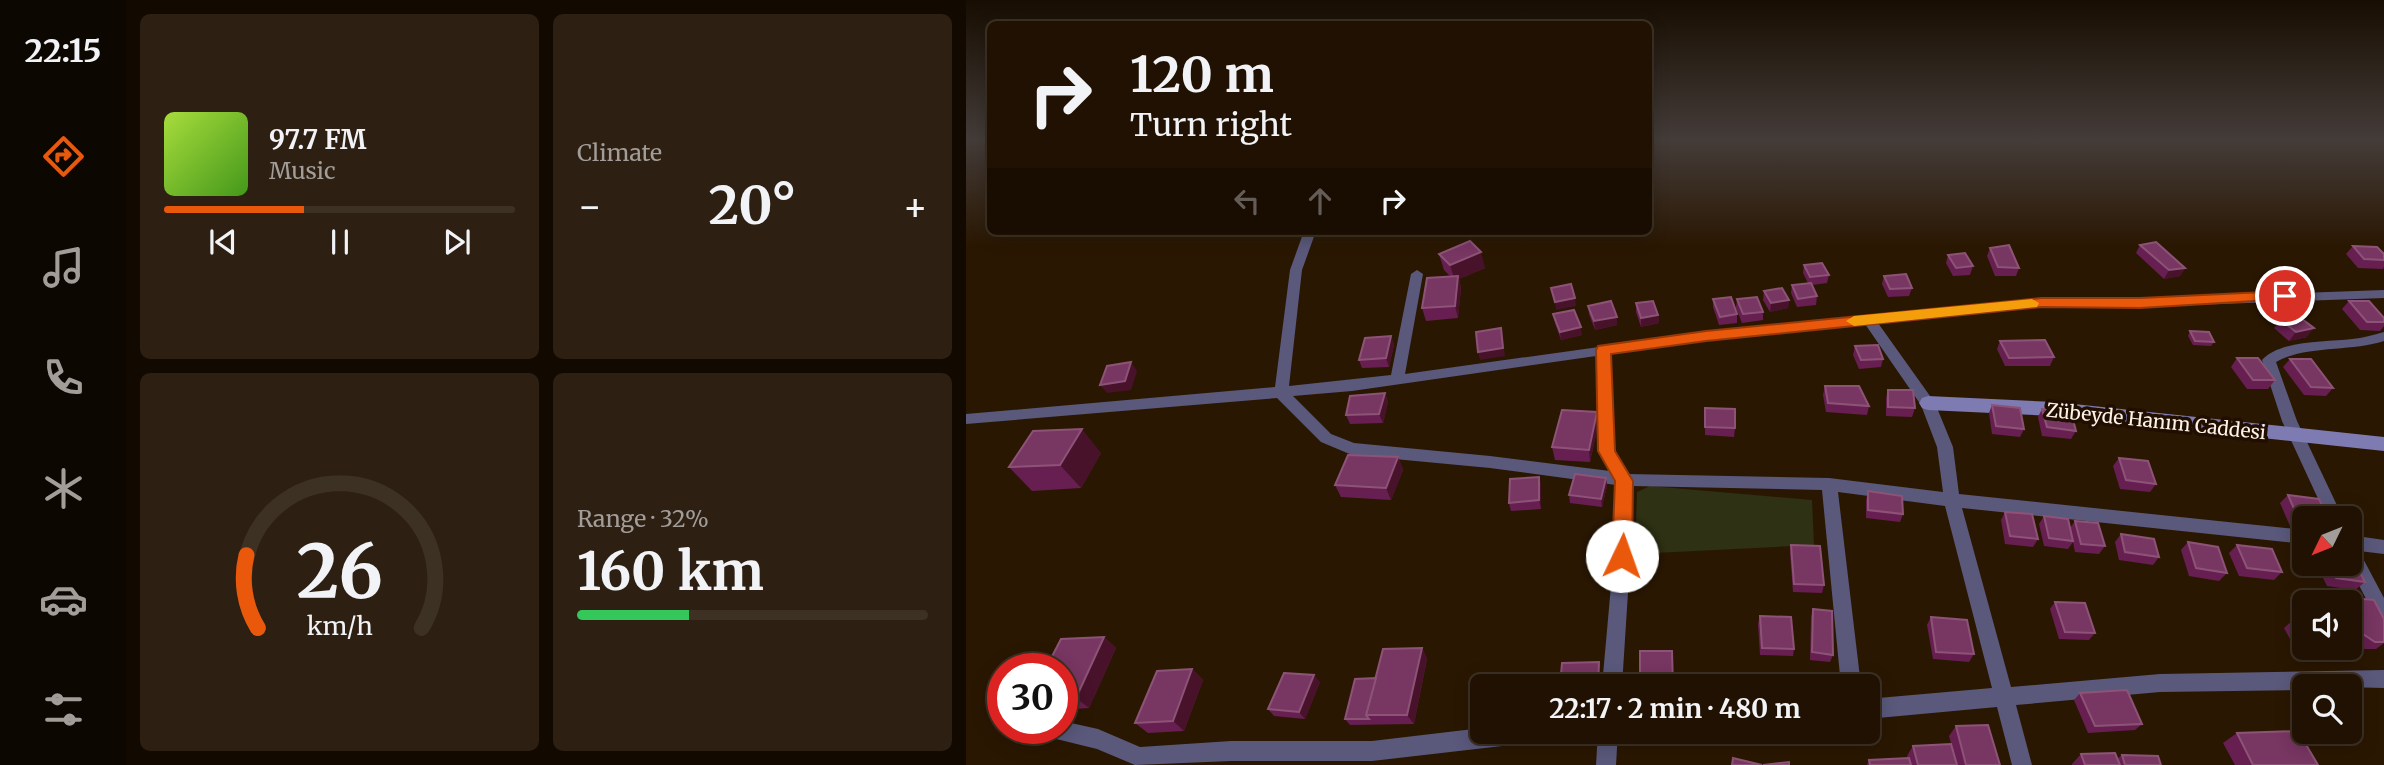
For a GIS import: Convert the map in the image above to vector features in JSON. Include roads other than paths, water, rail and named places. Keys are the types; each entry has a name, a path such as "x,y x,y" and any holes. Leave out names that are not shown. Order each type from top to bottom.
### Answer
{"street":[{"path":"1281,393 1296,270 1309,235"},
{"path":"1397,380 1417,274"},
{"path":"966,419 1281,393 1397,380 1603,350 2041,302 2140,303 2384,294"},
{"path":"1869,320 1928,403 1945,447 1952,500 2002,698 2022,765"},
{"path":"2329,506 2273,380 2269,360 2278,352 2334,348 2384,336"},
{"path":"1603,350 1606,451 1624,481 1624,530 1613,674"},
{"path":"1281,393 1326,439 1352,449 1503,463 1593,474 1624,481 1829,484 1952,500 2292,536"},
{"name":"Zübeyde Hanım Caddesi","path":"1928,403 2055,409 2384,444"},
{"path":"1829,484 1850,674"},
{"path":"2362,544 2384,547"},
{"path":"2362,573 2384,616"},
{"path":"1880,708 2161,683 2384,679"},
{"path":"1078,735 1098,739 1140,757 1231,751 1372,751 1470,740"},
{"path":"1606,765 1607,744"}]}
